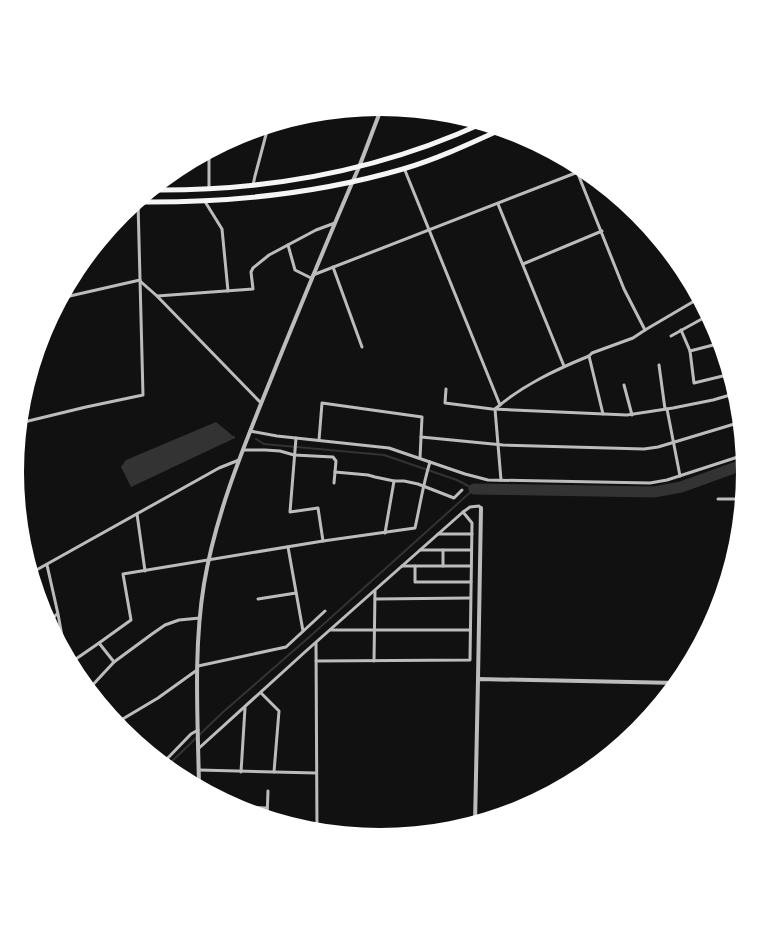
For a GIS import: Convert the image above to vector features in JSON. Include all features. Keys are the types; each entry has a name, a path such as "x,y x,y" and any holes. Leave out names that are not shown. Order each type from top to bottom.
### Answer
{"highway":[{"path":"162,190 288,182 324,175 412,151 472,128"},
{"path":"148,202 256,198 325,188 404,168 491,134"}],"street":[{"path":"199,779 198,643 200,618 209,560 221,515 249,431 379,116"},
{"path":"253,185 266,135"},
{"path":"208,161 210,188"},
{"path":"404,168 500,405"},
{"path":"288,245 295,270 312,277 575,173"},
{"path":"580,177 624,289 645,330"},
{"path":"204,200 222,229 228,291"},
{"path":"498,204 564,366"},
{"path":"28,421 143,395 138,210"},
{"path":"157,296 253,289 251,272 253,268 269,255 316,230 335,223"},
{"path":"523,264 602,232"},
{"path":"333,268 362,347"},
{"path":"140,280 261,403"},
{"path":"71,296 140,280"},
{"path":"495,409 532,382 592,353 632,338 693,302"},
{"path":"671,336 702,319"},
{"path":"681,330 690,351 694,383 724,376"},
{"path":"690,351 713,344"},
{"path":"589,356 603,414"},
{"path":"659,364 680,476"},
{"path":"624,385 632,415"},
{"path":"446,389 445,403 495,409 632,415 728,396"},
{"path":"319,440 322,404 422,417 420,458"},
{"path":"495,409 501,480"},
{"path":"421,437 498,444 644,449 658,447 734,424"},
{"path":"249,431 296,439 389,448 483,479 501,480 650,483 667,480 736,458"},
{"path":"296,439 290,512 318,508 323,541"},
{"path":"242,450 280,451 333,457 336,461 334,483"},
{"path":"38,570 219,468 239,460"},
{"path":"76,658 131,620 123,574 415,528 425,475 430,462"},
{"path":"335,472 404,481 424,486 454,498 462,490"},
{"path":"385,533 394,481"},
{"path":"718,499 736,499"},
{"path":"198,749 462,512 473,506 480,506 475,816"},
{"path":"316,661 470,660 472,523 462,512"},
{"path":"137,514 145,570"},
{"path":"438,534 472,534"},
{"path":"288,547 303,632"},
{"path":"420,550 471,550"},
{"path":"443,550 443,566"},
{"path":"47,565 61,629"},
{"path":"402,566 471,566"},
{"path":"415,566 414,582 471,582"},
{"path":"374,661 375,590"},
{"path":"258,599 296,593"},
{"path":"375,599 470,598"},
{"path":"122,719 158,698 198,668 286,647 325,611"},
{"path":"55,617 58,614"},
{"path":"93,684 114,662 165,625 179,620 200,618"},
{"path":"330,630 470,630"},
{"path":"99,642 114,662"},
{"path":"316,643 317,823"},
{"path":"478,679 669,683"},
{"path":"261,693 279,711 274,772"},
{"path":"241,772 245,708"},
{"path":"167,759 191,734 198,730"},
{"path":"199,770 316,773"},
{"path":"260,808 267,808 268,791"}],"shaded area":[{"path":"216,422 235,436 235,438 131,487 121,467 126,460"}],"waterway":[{"path":"171,762 222,713 474,489 457,480 384,455 264,444 256,439"},
{"path":"474,489 654,492 681,487 737,467"}]}
